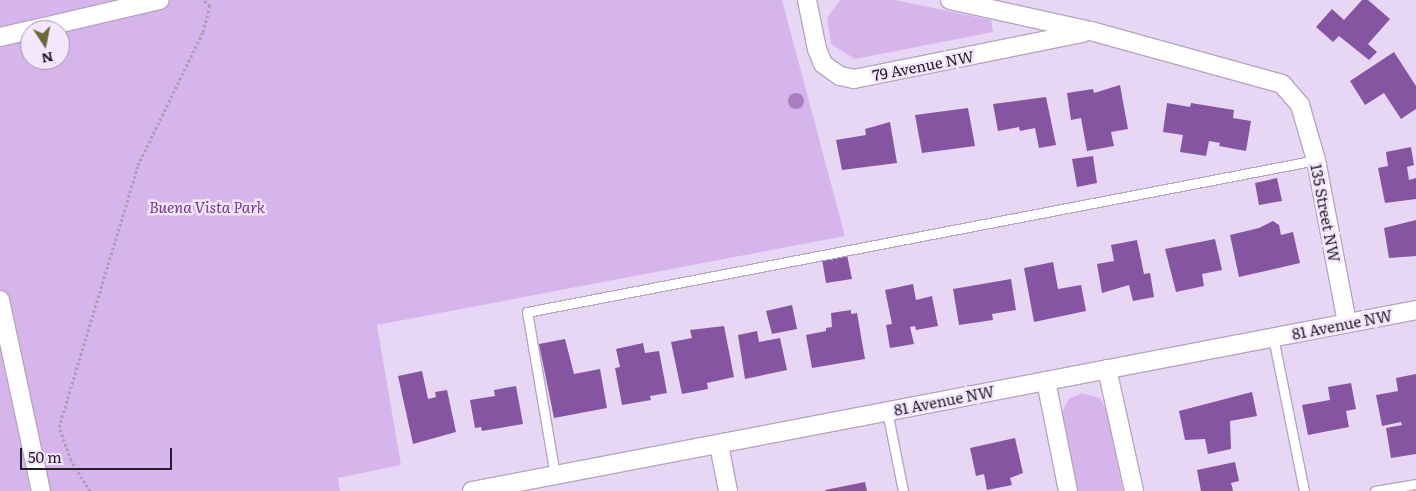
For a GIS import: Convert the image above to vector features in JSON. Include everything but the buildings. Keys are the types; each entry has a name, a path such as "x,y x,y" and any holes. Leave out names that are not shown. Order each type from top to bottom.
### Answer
{"street":[{"path":"70,21 160,0"},
{"name":"79 Avenue NW","path":"807,0 817,49 823,64 840,76 854,79 1091,31"},
{"name":"79 Avenue NW","path":"950,0 1091,31 1282,84 1300,105"},
{"path":"0,37 20,32"},
{"name":"135 Street NW","path":"1300,105 1316,160 1347,323"},
{"path":"0,300 42,491"},
{"name":"81 Avenue NW","path":"472,491 1416,310"},
{"path":"1108,369 1134,491"},
{"path":"1046,381 1068,491"},
{"path":"719,445 728,491"}],"lane":[{"path":"555,475 527,312 1316,160"},
{"path":"1273,337 1304,491"},
{"path":"887,411 903,491"},
{"path":"1375,491 1416,484"}],"path":[{"path":"90,491 71,460 59,427 118,240 138,165 203,32 210,6 203,0"}],"green space":[{"name":"Buena Vista Park","path":"0,0 782,0 845,236 377,325 401,465 338,478 340,491 0,491"},
{"path":"840,0 895,0 991,20 993,32 855,59 831,44 827,18"},
{"path":"1082,393 1100,398 1106,409 1123,491 1076,491 1062,412 1069,399"}]}
